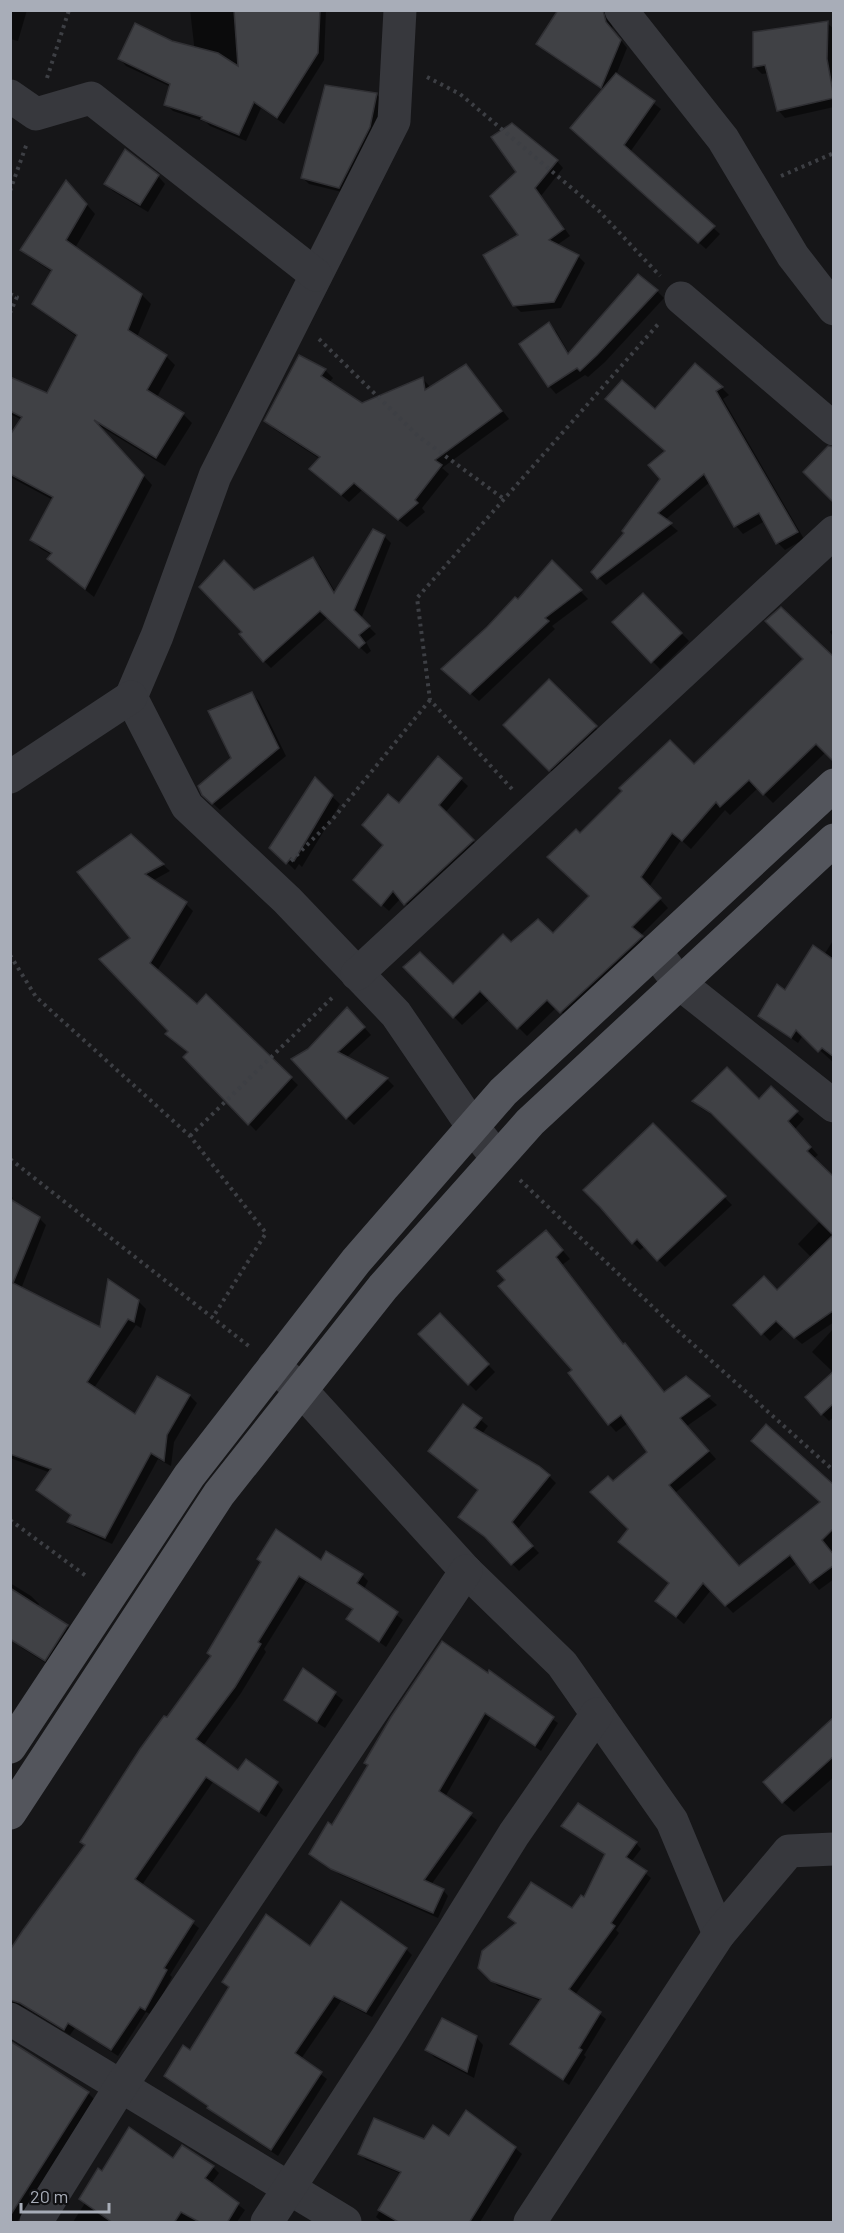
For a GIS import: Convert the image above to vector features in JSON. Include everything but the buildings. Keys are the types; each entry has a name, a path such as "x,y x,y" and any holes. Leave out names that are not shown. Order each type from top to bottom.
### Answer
{"main road":[{"path":"10,1747 189,1476 356,1261 503,1092 834,784"},
{"path":"10,1813 219,1494 383,1287 530,1122 834,840"}],"street":[{"path":"10,777 131,697 157,636 215,476 393,121 400,10"},
{"path":"621,10 723,139 793,256 834,309"},
{"path":"23,105 91,98 316,275"},
{"path":"681,298 834,429"},
{"path":"357,974 834,531"},
{"path":"131,697 187,806 269,883 396,1014 472,1127 497,1158"},
{"path":"655,951 679,983 834,1106"},
{"path":"274,1366 301,1390 466,1571 562,1664 672,1821 719,1934"},
{"path":"36,2223 121,2086 466,1571"},
{"path":"267,2223 386,2039 514,1834 597,1714"},
{"path":"530,2223 719,1934 789,1851 834,1849"},
{"path":"10,2019 345,2223"}],"path":[{"path":"10,191 23,105 69,10"},
{"path":"397,62 460,94 599,211 681,298 417,598 430,700 532,811"},
{"path":"752,188 834,153"},
{"path":"10,294 17,297 10,313"},
{"path":"296,315 418,436 504,499"},
{"path":"269,883 333,820 430,700"},
{"path":"10,955 36,997 190,1136 266,1233 213,1317"},
{"path":"190,1136 357,974"},
{"path":"497,1158 676,1329 834,1471"},
{"path":"10,1159 274,1366"},
{"path":"10,1520 110,1595"}]}
